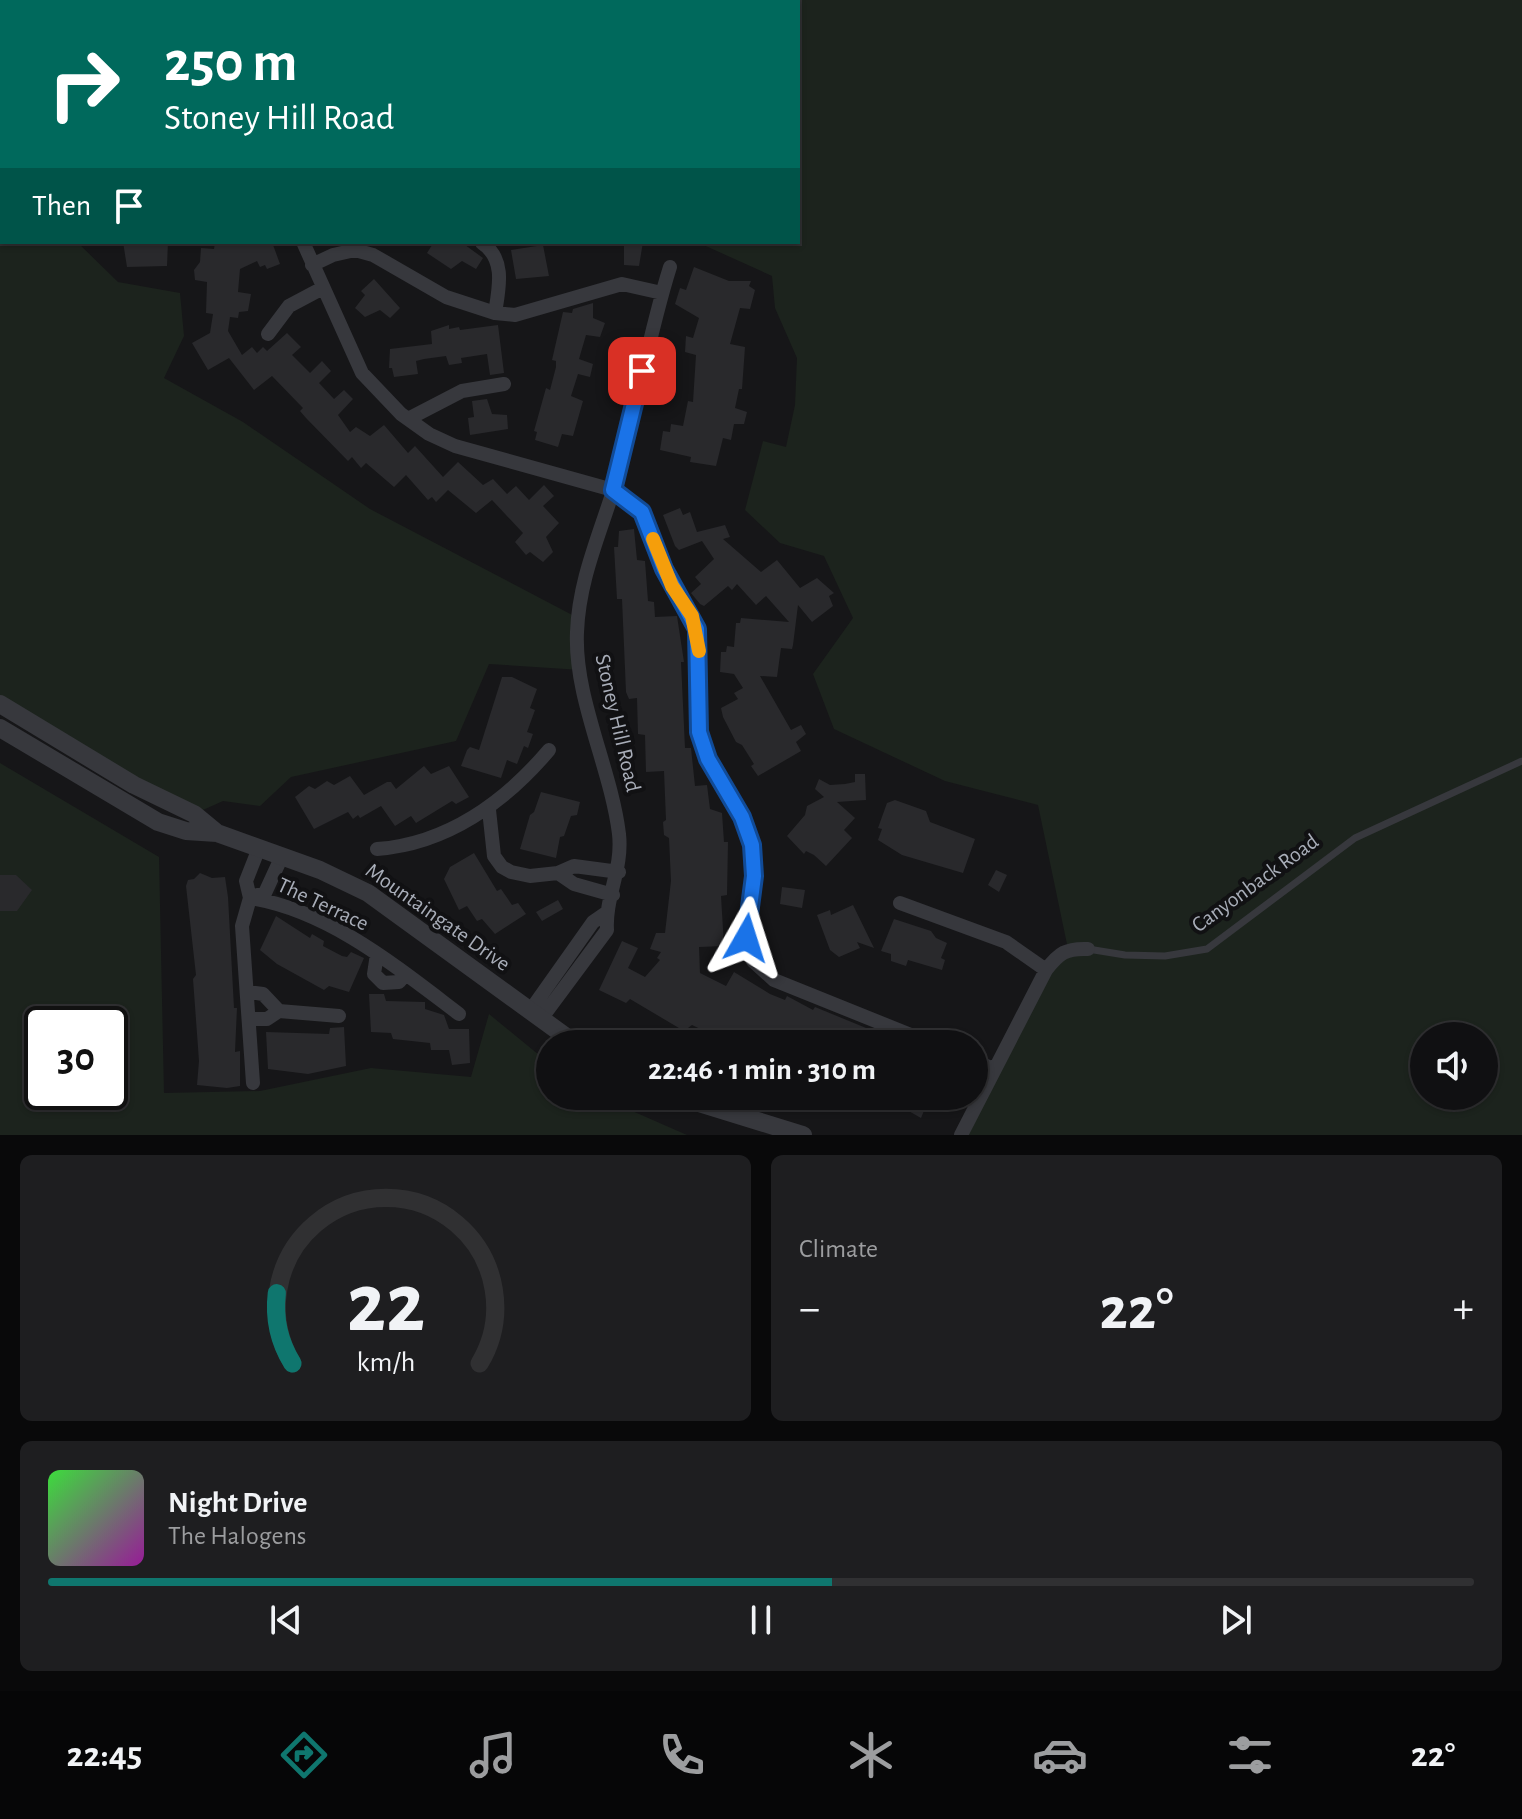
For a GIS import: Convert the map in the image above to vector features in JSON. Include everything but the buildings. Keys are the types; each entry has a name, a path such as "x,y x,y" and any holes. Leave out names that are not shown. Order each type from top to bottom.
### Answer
{"street":[{"path":"304,244 321,289 362,373 408,419 455,446 613,490 642,512 664,569 697,629 699,732 708,759 742,817 752,845 754,876 746,938 753,961 774,980 898,1030"},
{"path":"484,244 490,248 498,266 495,313"},
{"path":"312,265 333,255 355,250 446,297 495,313 534,312 622,284 662,293"},
{"name":"Stoney Hill Road","path":"536,1015 587,960 607,930 606,913 619,872 619,837 613,792 577,645 581,585 613,490 670,267"},
{"path":"268,334 289,306 321,289"},
{"path":"408,419 462,391 504,384"},
{"name":"Mountaingate Drive","path":"0,704 134,785 194,814 217,833"},
{"name":"Mountaingate Drive","path":"0,728 158,822 186,831 217,833 282,856 368,893 557,1030"},
{"path":"377,849 428,839 489,810 549,750"},
{"path":"489,810 494,856 502,867 530,876 558,873 574,866 619,872"},
{"name":"The Terrace","path":"253,1083 251,1019 242,926 250,898 246,881 259,848"},
{"name":"The Terrace","path":"250,898 265,893 282,856"},
{"path":"558,873 574,884 613,895"},
{"name":"The Terrace","path":"250,898 296,911 377,954 459,1014"},
{"path":"900,903 1006,942 1046,970"},
{"name":"Stoney Hill Road","path":"536,1015 593,922 606,913"},
{"name":"Canyonback Road","path":"961,1135 1046,970 1060,953 1068,949 1088,949"},
{"path":"574,950 587,960"},
{"path":"249,992 263,994 279,1011"},
{"path":"251,1019 267,1019 279,1011 339,1016"},
{"path":"988,1067 994,1069"},
{"path":"722,1110 803,1135"}],"lane":[{"name":"Canyonback Road","path":"1088,949 1125,955 1165,956 1207,949 1355,838 1522,761"}],"shaded area":[{"path":"800,0 1522,0 1522,1135 961,1135 974,1110 988,1110 988,1083 1046,970 1068,949 1038,805 945,781 834,729 813,674 853,618 824,556 780,543 745,510 763,441 786,447 795,405 797,358 775,308 772,276 701,244 800,244"},
{"path":"0,244 79,244 118,282 180,293 184,336 164,378 243,422 370,509 578,618 581,670 489,664 456,741 291,777 260,806 223,801 194,814 0,704"},
{"path":"0,763 159,857 164,1093 260,1091 371,1068 471,1077 489,1014 536,1053 536,1110 630,1110 687,1135 0,1135"}],"slow traffic":[{"path":"653,539 672,586 692,616 699,651"}],"route":[{"path":"642,371 613,490 642,512 664,569 697,629 699,732 714,772 742,817 752,845 754,876 746,938"}]}
